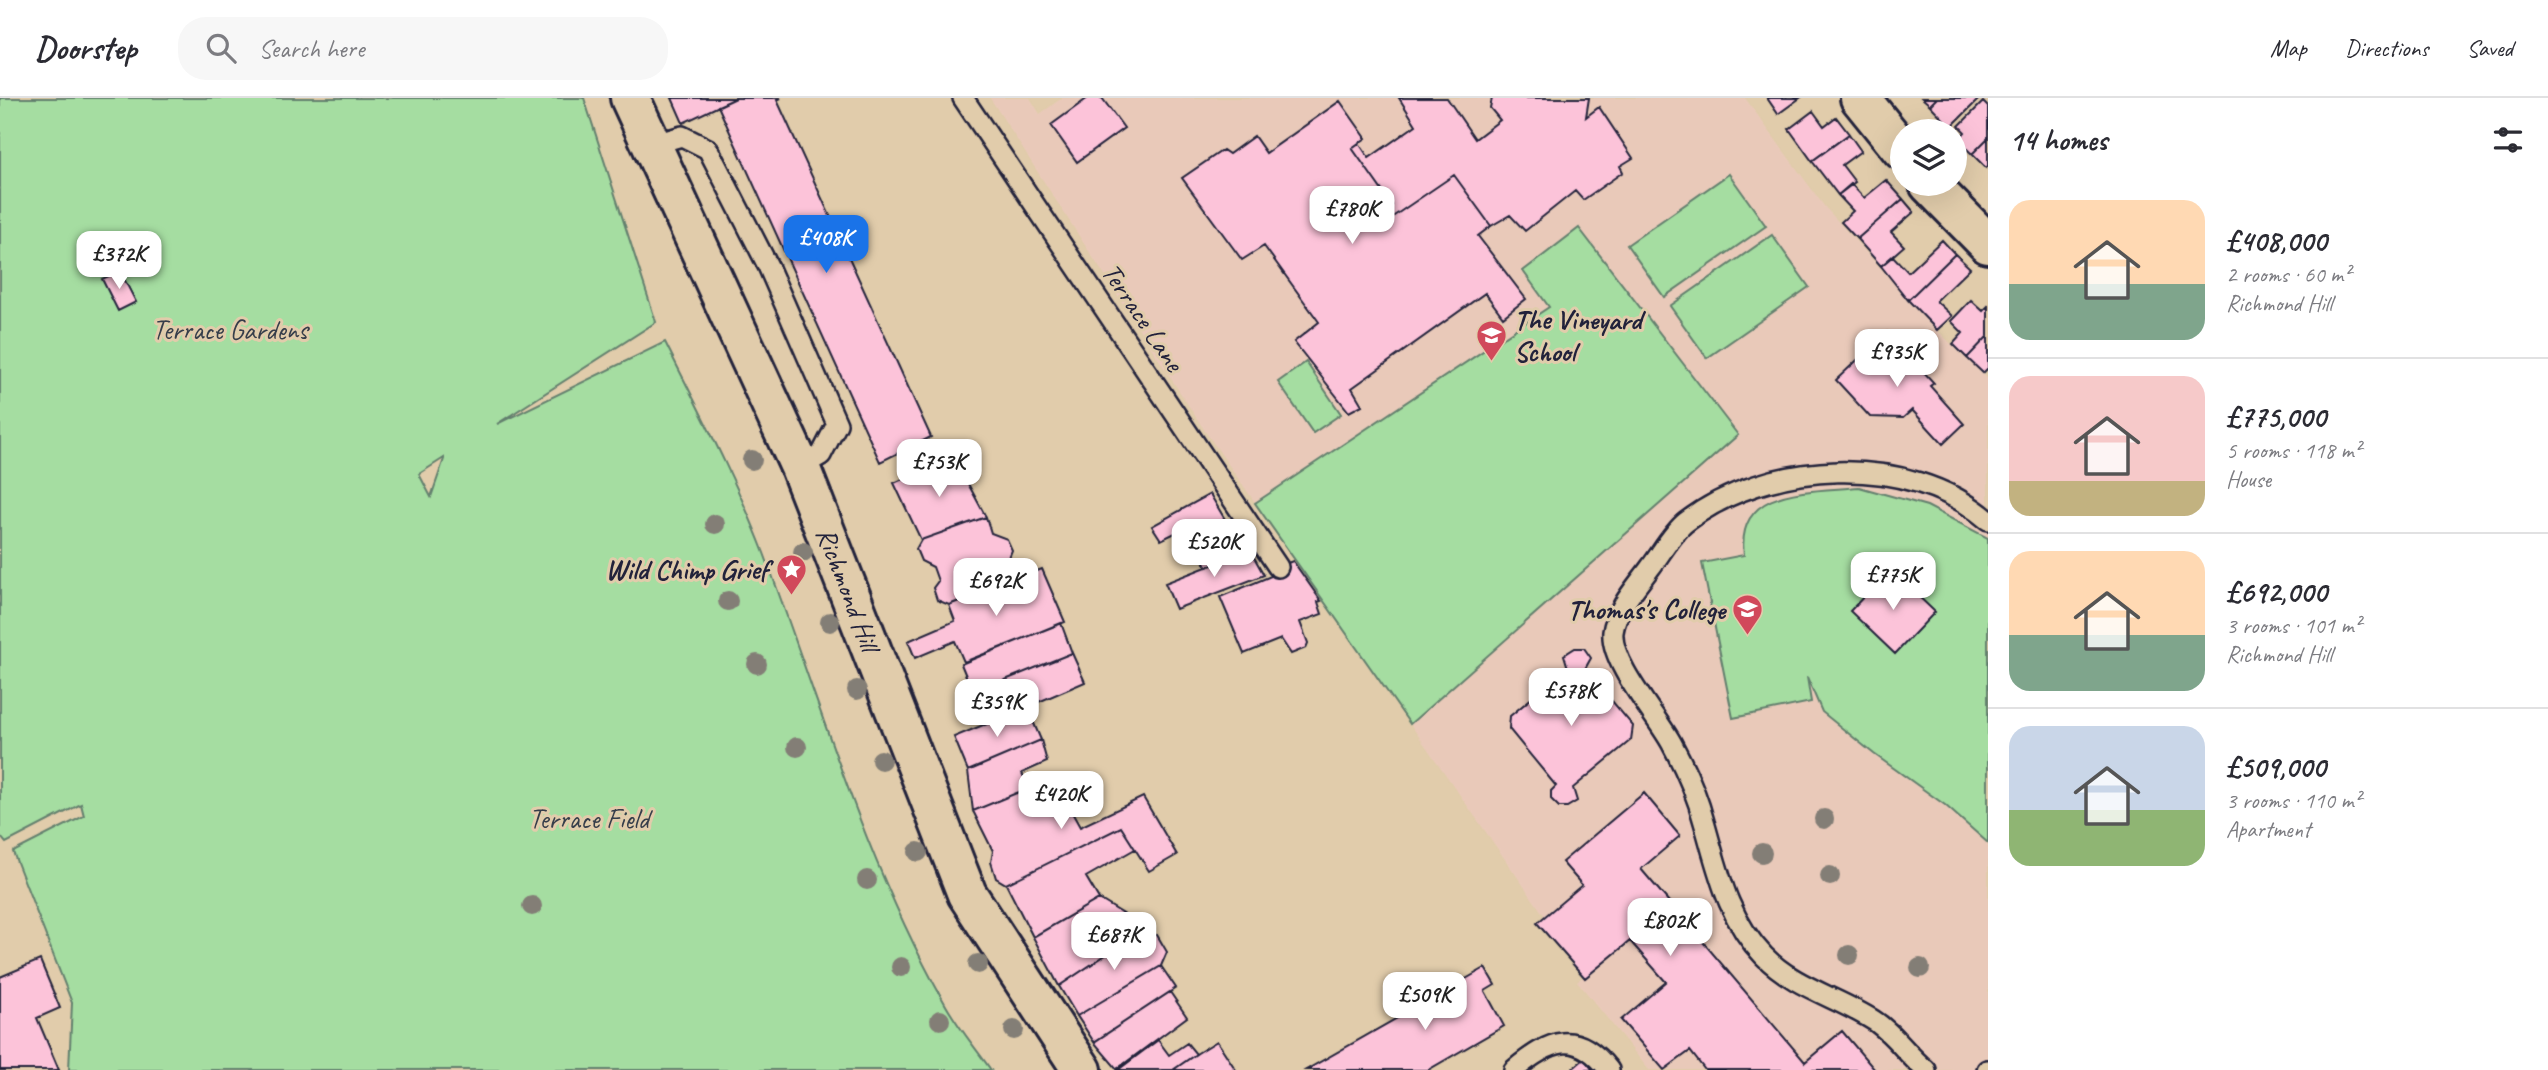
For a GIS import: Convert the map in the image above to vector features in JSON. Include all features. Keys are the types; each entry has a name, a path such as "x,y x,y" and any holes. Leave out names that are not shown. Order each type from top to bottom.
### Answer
{"main road":[{"name":"Richmond Hill","path":"629,98 800,467 967,894 1082,1070"},
{"path":"1860,98 1890,135"},
{"path":"1941,196 1988,244"}],"lane":[{"name":"Terrace Lane","path":"963,98 1278,567"},
{"path":"650,145 682,135 708,149 768,267 837,424 821,455 800,467"},
{"path":"1926,1070 1892,1033 1870,1018 1815,992 1765,957 1743,930 1723,891 1691,785 1672,744 1623,668 1613,633 1629,598 1684,523 1721,501 1752,489 1801,475 1833,471 1897,475 1938,490 1988,520"},
{"path":"1514,1070 1554,1043 1572,1042 1585,1046 1609,1070"}],"shaded area":[{"path":"990,98 1030,98 1040,114 1062,98 1745,98 1824,206 1940,333 1988,379 1988,1070 1649,1070 1577,981 1586,975 1205,431"}],"green space":[{"path":"0,98 584,98 656,322 497,424 665,342 742,499 785,609 866,836 890,892 948,1009 991,1070 69,1070 72,1003 13,852 84,816 81,804 6,843 0,836","holes":["444,458 431,497 419,474"]},
{"path":"1729,174 1766,226 1664,297 1627,245"},
{"path":"1579,228 1738,435 1410,724 1255,503 1549,307 1523,271"},
{"path":"1772,235 1809,287 1707,358 1670,306"},
{"path":"1306,362 1341,414 1313,433 1278,382"},
{"path":"1859,487 1927,506 1988,538 1988,843 1945,805 1874,754 1822,712 1807,677 1811,702 1733,718 1702,563 1744,555 1744,532 1751,516 1764,504 1799,493"}],"building":[{"path":"672,98 736,98 683,123"},
{"path":"736,98 781,98 777,100 931,437 880,462 718,106"},
{"path":"1088,98 1102,98 1124,128 1077,162 1051,125"},
{"path":"1399,98 1447,98 1475,139 1500,120 1490,108 1492,98 1589,98 1586,117 1599,107 1633,158 1620,166 1623,172 1583,200 1575,191 1525,231 1510,215 1491,226 1454,175 1391,218 1385,210 1392,205 1352,148 1359,143 1369,158 1416,125"},
{"path":"1767,98 1800,98 1778,114"},
{"path":"1922,98 1937,98 1930,105"},
{"path":"1937,98 1980,98 1959,119 1943,119 1930,105"},
{"path":"1340,101 1366,138 1352,148 1392,205 1385,210 1391,218 1454,175 1491,226 1478,236 1526,299 1503,317 1485,293 1352,388 1362,405 1349,412 1294,342 1319,322 1264,246 1242,260 1182,178 1223,150 1229,154 1254,136 1266,153"},
{"path":"1983,102 1988,107 1988,138 1972,154 1967,149 1966,119"},
{"path":"1813,111 1824,126 1836,117 1849,134 1812,161 1789,129"},
{"path":"1849,134 1861,151 1842,165 1855,182 1838,195 1812,161"},
{"path":"1988,138 1988,166 1986,168 1972,154"},
{"path":"1886,180 1890,184 1890,196 1900,196 1903,199 1857,239 1841,222 1853,211 1838,195 1851,184 1864,198"},
{"path":"1903,199 1914,212 1891,232 1904,246 1881,266 1857,239"},
{"path":"1942,240 1955,254 1908,300 1881,266 1893,256 1908,272"},
{"path":"1955,254 1970,268 1936,301 1952,316 1937,330 1908,300"},
{"path":"120,271 136,302 118,311 102,279"},
{"path":"1971,300 1983,311 1988,306 1988,336 1967,358 1953,344 1963,333 1951,321"},
{"path":"1887,332 1934,383 1930,386 1964,424 1943,444 1912,410 1903,418 1870,417 1836,380"},
{"path":"1988,336 1988,368 1983,373 1967,358"},
{"path":"953,456 986,517 921,540 894,483"},
{"path":"1210,494 1236,538 1241,535 1250,550 1207,567 1198,552 1190,555 1175,533 1161,540 1152,526"},
{"path":"986,517 991,533 1007,539 1012,550 1004,570 1009,581 949,605 937,600 933,588 938,581 933,567 921,561 916,549 921,540"},
{"path":"1250,550 1264,575 1176,609 1165,583"},
{"path":"1293,561 1321,601 1318,602 1322,614 1300,622 1308,643 1306,648 1291,654 1281,639 1244,654 1220,597 1276,574 1273,568"},
{"path":"1042,569 1065,622 964,662 955,641 915,658 908,641 955,621 949,605"},
{"path":"1890,569 1935,612 1895,654 1850,611"},
{"path":"1061,623 1072,653 973,693 961,664"},
{"path":"1575,648 1584,648 1591,658 1585,669 1633,726 1631,740 1573,788 1577,801 1567,807 1559,807 1551,799 1551,791 1556,786 1509,729 1510,716 1568,668 1564,655"},
{"path":"1072,653 1085,682 985,725 973,693"},
{"path":"1027,707 1041,740 968,771 954,737"},
{"path":"1041,740 1047,762 1022,773 1029,788 973,811 968,771"},
{"path":"1053,778 1080,827 1143,797 1177,855 1149,871 1121,827 1006,884 996,878 991,862 993,851 973,811"},
{"path":"1644,793 1680,836 1641,869 1805,1062 1842,1031 1875,1070 1705,1070 1690,1051 1664,1070 1621,1020 1666,982 1630,941 1585,978 1537,923 1582,885 1562,862"},
{"path":"1121,827 1135,849 1086,877 1099,899 1033,937 1006,884"},
{"path":"1099,899 1125,915 1137,934 1059,986 1033,937"},
{"path":"1137,934 1157,935 1167,952 1161,966 1077,1016 1059,986"},
{"path":"40,960 60,1008 37,1018 59,1070 0,1070 0,977"},
{"path":"1161,966 1176,988 1094,1042 1077,1016"},
{"path":"1485,968 1495,985 1485,991 1504,1026 1428,1070 1306,1070"},
{"path":"1170,992 1187,1017 1117,1069 1094,1042"},
{"path":"1158,1040 1169,1055 1187,1043 1196,1054 1173,1070 1118,1070"},
{"path":"1217,1041 1236,1070 1173,1070 1196,1054"},
{"path":"1584,1059 1593,1070 1571,1070"}],"place":[{"name":"The Vineyard School","path":"1491,362"},
{"name":"Wild Chimp Grief","path":"791,596"},
{"name":"Thomas's College","path":"1748,636"}],"park label":[{"name":"Terrace Gardens","path":"230,329"},
{"name":"Terrace Field","path":"589,818"}]}
